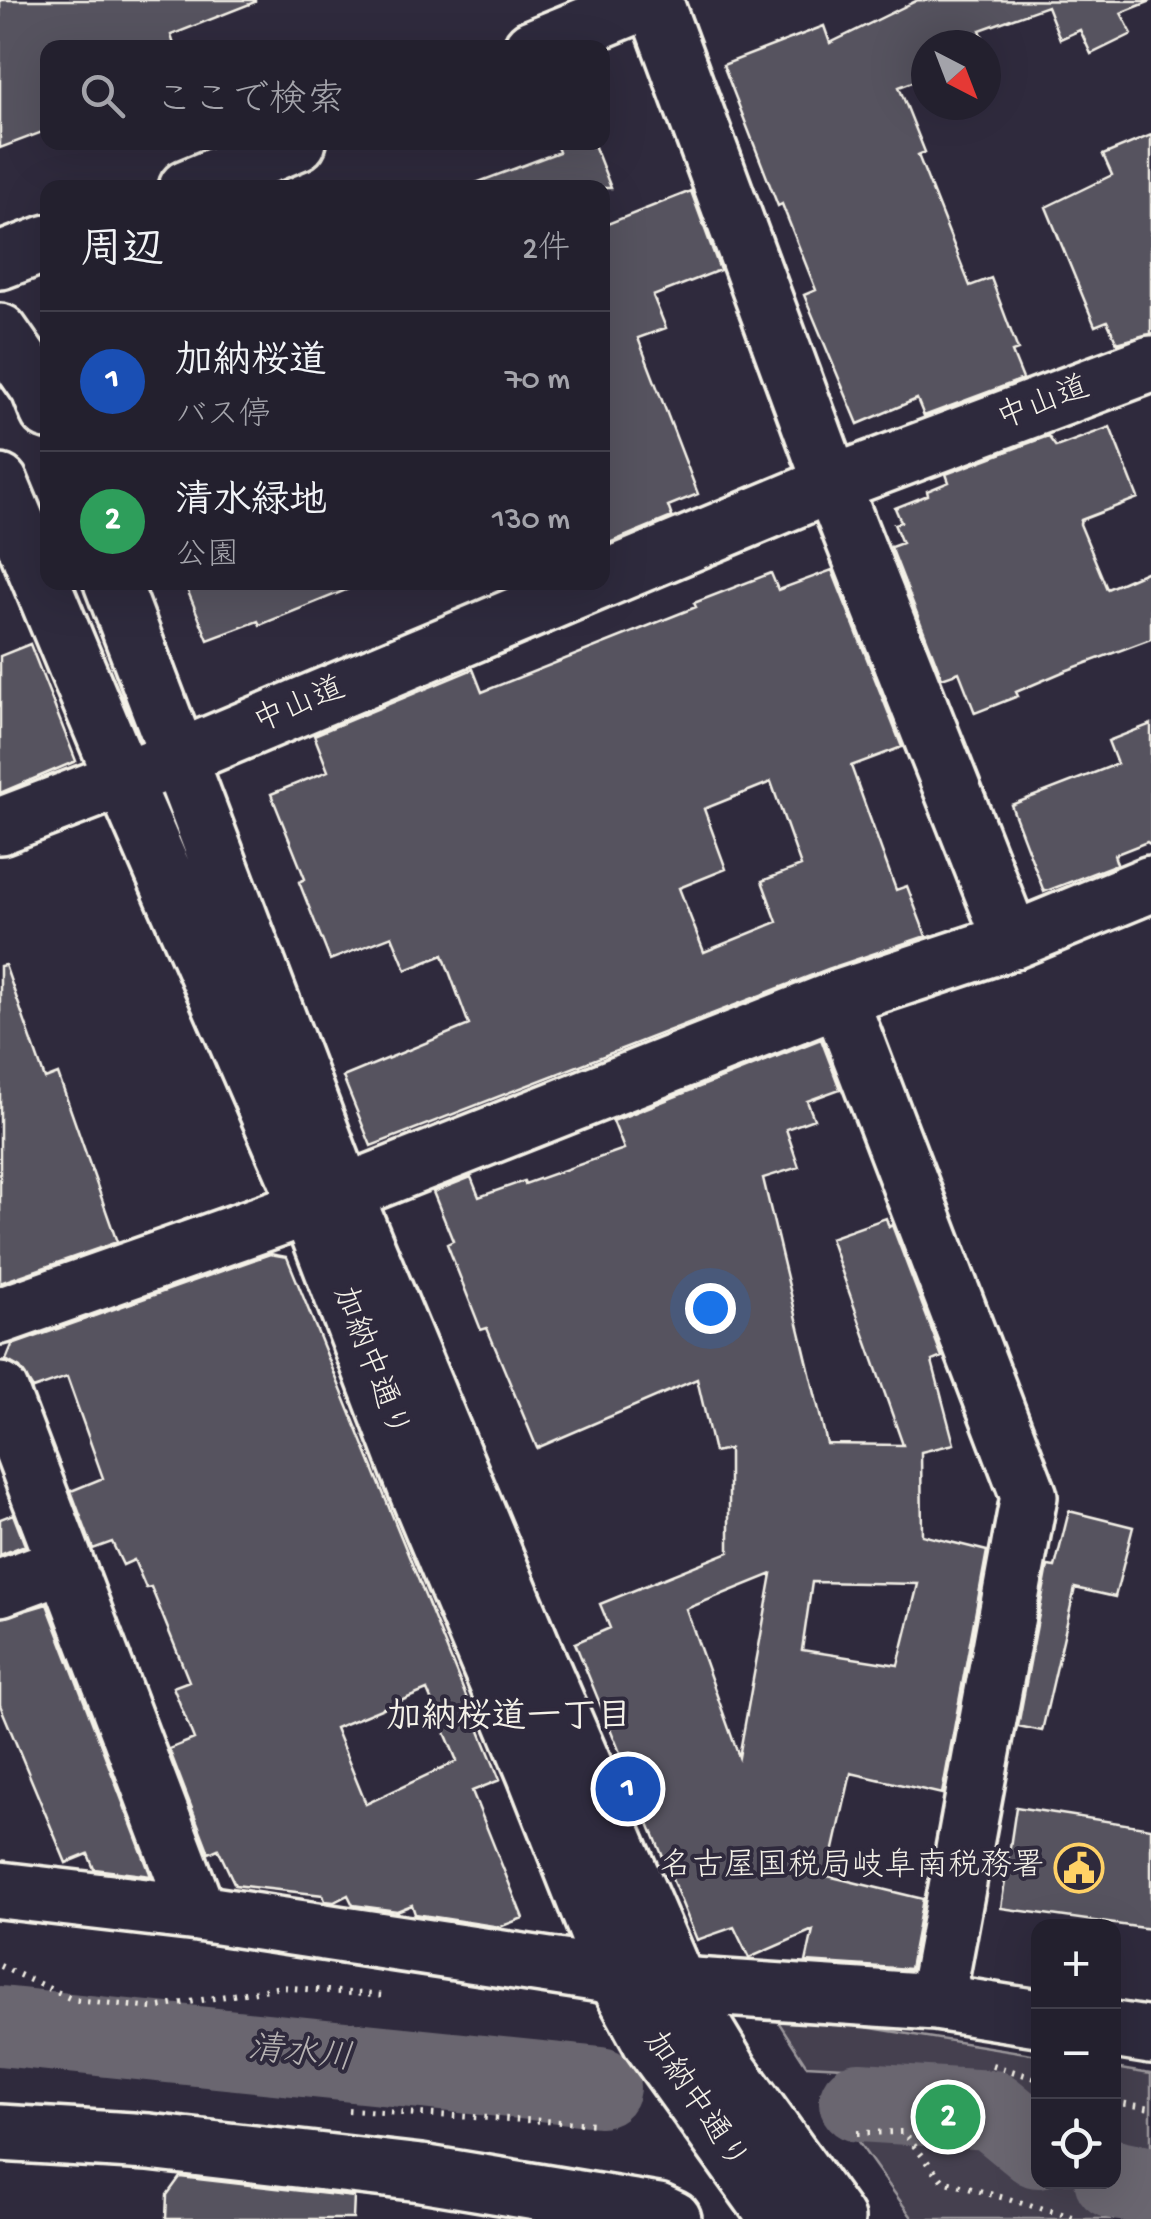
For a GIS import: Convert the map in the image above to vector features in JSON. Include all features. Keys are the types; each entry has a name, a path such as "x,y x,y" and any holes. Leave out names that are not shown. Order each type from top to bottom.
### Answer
{"main road":[{"path":"552,40 652,0 832,484 1012,940"},
{"path":"206,180 279,150"},
{"path":"0,261 40,246"},
{"path":"0,332 40,391"},
{"name":"中山道","path":"610,577 832,484 1151,364"},
{"name":"加納中通り","path":"0,483 40,580"},
{"name":"加納中通り","path":"44,590 122,779 327,1200 537,1658 678,1984 731,2072 836,2219"},
{"name":"加納中通り","path":"115,590 178,758 327,1200 419,1495 615,1976 651,2042 778,2219"},
{"name":"中山道","path":"0,826 178,758 579,590"},
{"path":"0,1316 327,1200 840,998 1012,940 1151,884"},
{"path":"840,998 1029,1496 936,2002"},
{"path":"0,1391 198,1912"},
{"path":"0,1588 65,1564"},
{"path":"0,1890 198,1912 615,1976"},
{"path":"678,1984 936,2002 1031,2017"},
{"path":"1121,2031 1151,2036"},
{"path":"0,2133 150,2142 421,2173 658,2212 673,2219"}],"path":[{"path":"0,1966 74,2000 153,2008 282,1987 400,1997"},
{"path":"1121,2103 1151,2108"},
{"path":"856,2132 902,2132 943,2182 1080,2219"}],"shaded area":[{"path":"772,2012 1031,2054 1031,2189 1121,2189 1121,2069 1151,2074 1151,2219 913,2219 856,2139 861,2068 806,2065"}],"building":[{"path":"0,0 255,0 171,35 173,40 40,40 40,133 0,148"},
{"path":"918,0 1151,1 1121,13 1132,34 1091,54 1080,30 1060,39 1047,6 980,30 911,30 911,83 899,87 925,152 918,155 970,286 991,278 1018,350 1012,352 1023,379 924,416 917,399 858,424 804,295 816,290 782,204 778,206 723,65 824,26 830,43"},
{"path":"1151,135 1151,334 1117,343 1107,321 1095,326 1046,207 1112,175 1103,155"},
{"path":"596,150 608,180 484,180 559,152"},
{"path":"691,191 720,270 653,296 666,328 638,338 698,494 668,506 672,517 610,543 610,223"},
{"path":"1110,427 1138,498 1081,520 1080,524 1107,589 1151,570 1151,639 1065,671 975,713 959,672 942,678 891,547 902,543 894,524 901,522 895,508 949,482 946,474 1048,436 1056,447"},
{"path":"832,570 902,747 851,766 896,890 907,886 926,936 828,969 371,1146 343,1077 469,1025 443,955 406,970 392,936 330,960 299,882 305,879 271,794 328,771 314,735 473,669 482,692 771,573 778,590","holes":["771,782 801,866 762,881 777,922 704,952 679,888 726,869 704,809"]},
{"path":"187,590 346,590 260,625 258,621 208,640"},
{"path":"30,644 76,761 0,793 0,656"},
{"path":"1151,724 1151,845 1147,842 1114,855 1117,864 1044,892 1011,805 1117,764 1108,741"},
{"path":"5,965 45,1079 58,1074 117,1242 0,1283 0,966"},
{"path":"821,1039 840,1089 807,1101 814,1119 786,1129 799,1167 763,1178 827,1444 903,1445 830,1238 886,1218 942,1357 932,1361 954,1444 921,1452 922,1535 987,1551 942,1794 851,1773 828,1876 923,1899 910,1969 806,1962 813,1930 749,1958 734,1927 697,1940 575,1643 610,1628 600,1604 729,1552 729,1449 714,1452 697,1379 537,1448 487,1328 481,1330 447,1244 453,1241 433,1192 471,1177 479,1197 624,1149 613,1121","holes":["772,1574 739,1757 686,1609","812,1582 918,1584 898,1665 802,1650"]},
{"path":"270,1254 287,1257 500,1780 472,1791 523,1918 500,1927 415,1914 412,1905 397,1911 353,1905 348,1895 334,1902 325,1901 323,1895 235,1885 218,1849 209,1853 169,1749 194,1739 173,1687 189,1681 151,1587 146,1588 134,1560 123,1565 112,1542 93,1549 71,1491 103,1478 67,1377 33,1389 20,1368 6,1360 12,1345","holes":["427,1690 457,1761 366,1804 335,1728"]},
{"path":"1069,1511 1133,1527 1115,1597 1075,1588 1042,1731 1018,1726 1048,1566 1055,1567"},
{"path":"13,1514 25,1545 0,1555 0,1519"},
{"path":"47,1604 151,1876 94,1869 88,1854 66,1863 0,1705 0,1618"},
{"name":"名古屋国税局岐阜南税務署","path":"1016,1807 1151,1828 1151,1929 1121,1925 1121,1919 1080,1919 1001,1908"},
{"path":"180,2177 354,2197 353,2219 166,2219 167,2195"}],"waterway":[{"name":"清水川","path":"0,2026 600,2087"},
{"name":"清水川","path":"859,2102 992,2110 1031,2142"},
{"name":"清水川","path":"1121,2181 1151,2187"}],"place":[{"name":"加納桜道","path":"628,1789"},
{"name":"名古屋国税局岐阜南税務署","path":"1079,1868"},
{"name":"清水緑地","path":"948,2117"}],"district":[{"name":"加納桜道一丁目","path":"509,1719"}]}
